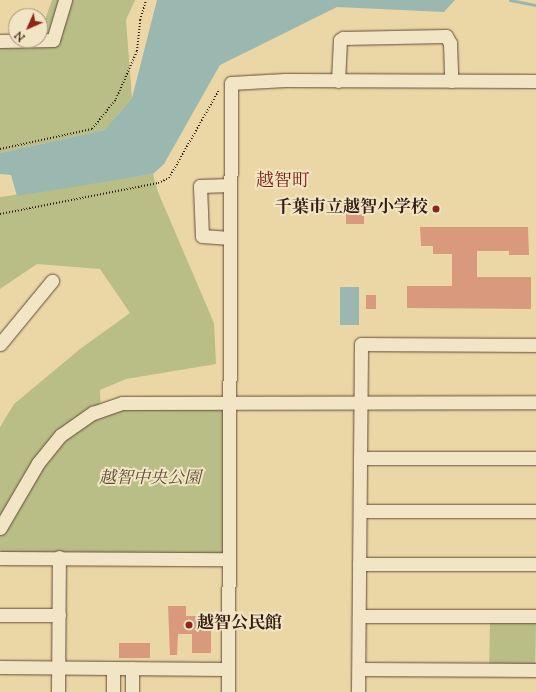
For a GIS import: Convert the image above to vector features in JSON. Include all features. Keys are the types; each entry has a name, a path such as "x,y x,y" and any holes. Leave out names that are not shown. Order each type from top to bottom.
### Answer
{"street":[{"path":"0,41 53,40 65,0"},
{"path":"338,81 340,40 343,38 446,36 450,43 451,81"},
{"path":"228,692 231,83 338,81 536,81"},
{"path":"230,185 200,186 202,236 230,238"},
{"path":"0,344 52,282"},
{"path":"358,692 361,344 536,345"},
{"path":"0,528 48,450 62,435 93,413 109,406 136,401 536,402"},
{"path":"360,458 536,458"},
{"path":"360,510 536,512"},
{"path":"0,558 229,558"},
{"path":"58,692 59,558"},
{"path":"360,564 536,564"},
{"path":"0,615 59,615"},
{"path":"359,616 536,616"},
{"path":"0,667 228,669"},
{"path":"113,668 113,692"},
{"path":"132,668 132,692"},
{"path":"359,669 536,670"}],"path":[{"path":"0,149 92,129 116,99 137,51 140,20 146,0"},
{"path":"0,214 158,183 169,178 219,90 231,83"}],"green space":[{"path":"52,0 135,0 126,20 132,98 104,130 0,153 0,36 8,36 8,48 48,48 48,11"},
{"name":"越智中央公園","path":"153,174 158,192 214,323 216,364 126,379 100,390 101,417 138,405 226,405 224,556 3,553 0,550 0,427 14,404 80,349 130,313 100,269 37,264 0,289 0,197"},
{"path":"490,620 536,621 535,666 489,665"}],"water":[{"path":"157,0 455,0 444,12 337,7 220,65 164,164 153,174 17,196 11,175 0,174 0,153 104,130 132,98"},
{"path":"340,287 359,287 359,325 340,325"}],"building":[{"path":"346,214 364,214 364,224 346,224"},
{"path":"420,227 528,227 529,255 509,255 509,251 477,251 477,277 531,277 531,309 407,308 407,286 452,286 452,254 433,254 433,246 421,246"},
{"path":"366,295 376,295 376,309 366,309"},
{"name":"越智公民館","path":"168,606 186,606 186,616 211,616 211,653 192,653 192,634 178,634 177,655 170,655"},
{"path":"119,643 150,643 150,658 119,658"}],"waterway":[{"path":"510,0 536,5"}],"place":[{"name":"千葉市立越智小学校","path":"436,209"},
{"name":"越智公民館","path":"189,625"}],"district":[{"name":"越智町","path":"283,182"}]}
